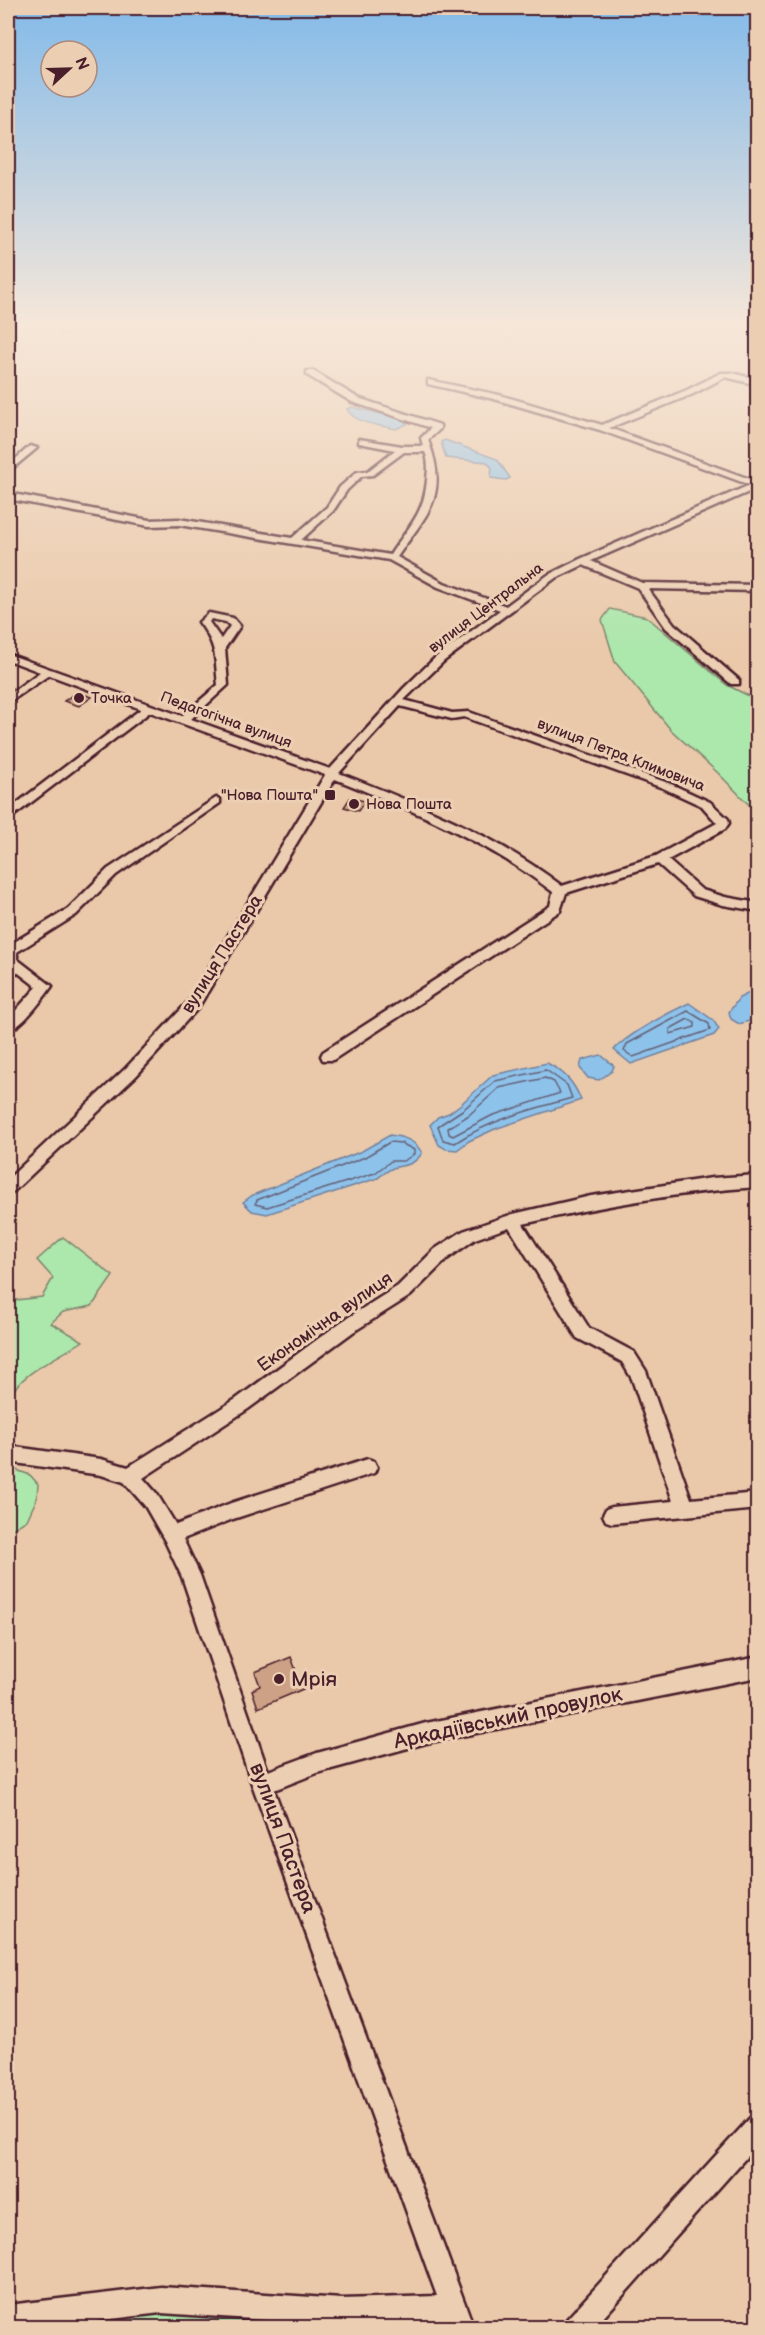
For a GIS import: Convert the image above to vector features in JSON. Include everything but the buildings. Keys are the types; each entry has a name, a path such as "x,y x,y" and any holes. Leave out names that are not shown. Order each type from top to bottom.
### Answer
{"street":[{"path":"392,558 421,522 426,509 431,488 431,460 423,441 424,435 430,431"},
{"path":"607,431 757,485"},
{"path":"362,441 402,449 427,449"},
{"path":"8,470 33,448"},
{"path":"294,541 329,509 342,494 343,489 360,474 370,473 402,449"},
{"name":"вулиця Центральна","path":"332,774 440,659 551,577 757,485"},
{"path":"8,496 149,523 179,522 207,526 392,558 441,585 506,609"},
{"path":"583,561 641,586 758,588"},
{"path":"641,586 670,626 735,682"},
{"path":"183,721 223,685 220,648"},
{"name":"Педагогічна вулиця","path":"8,657 332,774"},
{"path":"8,700 48,671"},
{"name":"вулиця Петра Климовича","path":"398,702 452,716 465,714 606,763 667,786 706,804 722,819 721,826 660,859 560,891"},
{"path":"8,815 149,708"},
{"path":"328,1056 556,908 560,891 525,864 488,842 427,812 332,774"},
{"name":"вулиця Пастера","path":"8,1188 131,1072 193,1005 332,774"},
{"path":"8,1026 30,1005 45,986 11,961 9,956 11,950 72,912 112,872 216,801"},
{"path":"660,859 698,893 723,901 758,907"},
{"name":"Економічна вулиця","path":"130,1476 242,1404 346,1327 404,1291 441,1254 469,1235 513,1220 591,1202 712,1184 758,1181"},
{"path":"513,1220 583,1333 628,1357 640,1376 686,1508"},
{"path":"8,1454 101,1467 130,1476"},
{"path":"172,1535 231,1511 368,1467"},
{"name":"вулиця Пастера","path":"130,1476 151,1500 172,1535 191,1575 262,1784 457,2318"},
{"path":"612,1515 758,1501"},
{"name":"Аркадіївський провулок","path":"262,1784 317,1763 426,1733 758,1667"},
{"path":"576,2328 758,2126"},
{"path":"8,2318 161,2300 457,2318"}],"green space":[{"path":"610,609 647,617 727,685 757,700 757,813 671,730 615,662 602,620"},
{"path":"63,1237 113,1276 92,1306 63,1312 51,1323 83,1341 31,1373 14,1389 8,1399 8,1297 16,1300 42,1297 53,1278 37,1260"},
{"path":"8,1467 30,1475 38,1484 37,1498 27,1520 8,1532"},
{"path":"152,2314 263,2316 338,2327 78,2328"}],"water":[{"path":"445,440 497,459 510,478 506,480 491,478 492,468 487,462 446,458 441,442"},
{"path":"757,989 757,1019 739,1024 731,1019 729,1012 739,998"},
{"path":"689,1003 713,1020 719,1029 714,1035 631,1064 614,1050 638,1031"},
{"path":"601,1055 614,1066 612,1071 599,1080 588,1078 580,1068 582,1060"},
{"path":"547,1063 568,1078 581,1100 495,1129 469,1141 457,1150 446,1149 439,1145 430,1125 438,1117 449,1113 461,1104 493,1075"},
{"path":"390,1135 409,1140 422,1153 414,1162 391,1169 378,1178 267,1214 252,1211 243,1202 253,1195 362,1151"}],"place":[{"name":"Точка","path":"79,698"},
{"name":"\"Нова Пошта\"","path":"330,795"},
{"name":"Нова Пошта","path":"354,804"},
{"name":"Мрія","path":"279,1679"}]}
